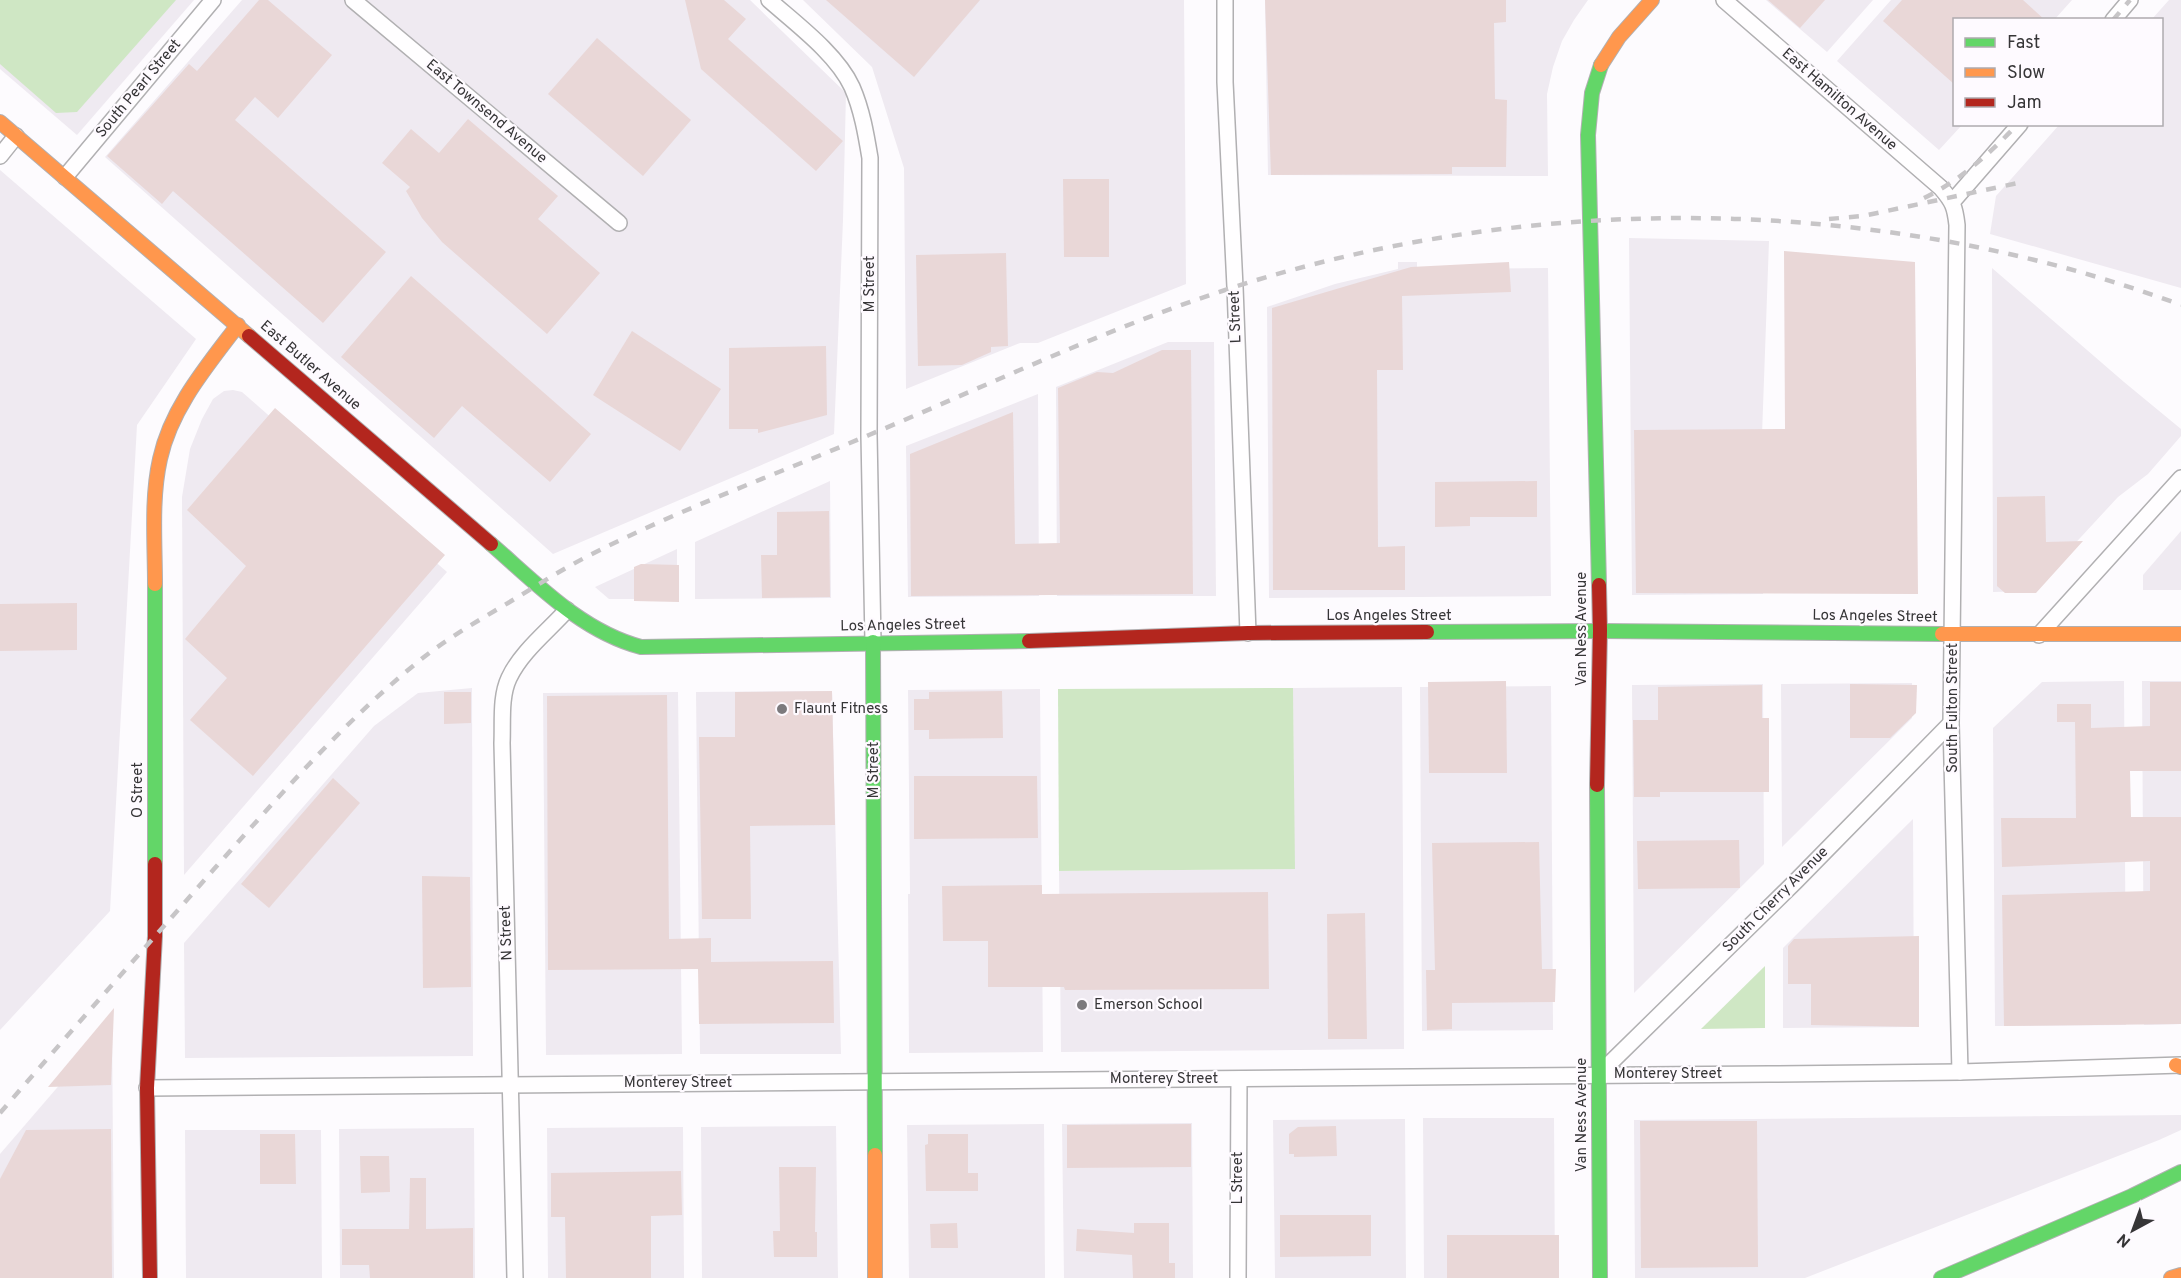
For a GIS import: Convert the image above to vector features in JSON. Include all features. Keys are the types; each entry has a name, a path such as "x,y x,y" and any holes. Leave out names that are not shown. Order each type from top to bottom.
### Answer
{"main road":[{"name":"Van Ness Avenue","path":"1600,1278 1596,816 1600,631 1589,104 1595,78 1607,55 1652,0"},
{"name":"East Butler Avenue","path":"0,122 567,610 599,633"},
{"name":"O Street","path":"150,1278 147,1088 155,936 154,500 160,457 175,418 197,381 238,325"},
{"name":"Los Angeles Street","path":"599,633 641,647 686,648 1248,633 1600,631 1953,635 2181,634"},
{"name":"M Street","path":"873,642 876,1278"},
{"path":"1941,1278 2132,1196 2181,1172"},
{"path":"2171,1278 2181,1275"}],"street":[{"name":"South Pearl Street","path":"65,177 213,0"},
{"name":"East Townsend Avenue","path":"353,0 619,223"},
{"name":"M Street","path":"769,0 826,51 851,85 864,122 870,158 869,435 873,642"},
{"name":"L Street","path":"1225,0 1225,82 1236,287 1248,633"},
{"name":"East Hamilton Avenue","path":"1724,0 1941,188 1953,201"},
{"path":"2115,18 2130,0"},
{"path":"1953,201 2018,126"},
{"path":"0,156 16,136"},
{"name":"South Fulton Street","path":"1953,201 1957,225 1951,723 1960,1072"},
{"path":"2039,635 2181,478"},
{"name":"N Street","path":"515,1278 502,743 505,693 509,678 522,659 567,610"},
{"name":"South Cherry Avenue","path":"1598,1075 1796,881 1951,723"},
{"name":"Monterey Street","path":"147,1088 1960,1072 2179,1065"},
{"name":"L Street","path":"1238,1278 1239,1079"}],"shaded area":[{"path":"0,0 194,0 77,135 0,69"},
{"path":"242,0 750,0 846,93 834,434 553,554 105,157"},
{"path":"803,0 1184,0 1186,284 1038,343 1020,343 906,389 904,168 872,67"},
{"path":"1265,0 1588,0 1562,41 1553,67 1547,94 1548,176 1268,175"},
{"path":"1766,0 1873,0 1827,52"},
{"path":"1891,0 2072,0 2056,18 1953,18 1953,126 1961,126 1939,150 1837,61"},
{"path":"2169,0 2181,0 2181,288 1990,234 1996,196 2058,126 2163,126 2163,18 2153,18"},
{"path":"0,170 196,339 137,425 110,911 0,1030"},
{"path":"1629,238 1769,241 1762,435 1763,594 1632,595"},
{"path":"1398,262 1417,262 1417,269 1548,268 1551,596 1269,598 1267,307 1335,284 1398,269"},
{"path":"1992,268 2181,429 2181,436 2148,474 2118,497 2031,591 1993,592"},
{"path":"1168,342 1214,342 1216,596 1057,596 1056,387"},
{"path":"224,391 242,392 447,572 184,875 182,497 190,449 202,419 213,399"},
{"path":"1038,394 1039,596 908,597 906,446"},
{"path":"830,481 831,598 695,599 695,542"},
{"path":"2181,531 2181,590 2143,590 2143,575"},
{"path":"677,549 677,599 609,599 595,587"},
{"path":"2124,681 2126,1025 1995,1026 1993,728 2042,682"},
{"path":"2142,681 2181,681 2181,1024 2144,1025"},
{"path":"1912,683 1912,718 1782,847 1781,684"},
{"path":"1763,684 1764,864 1634,993 1632,685"},
{"path":"1551,686 1553,1030 1422,1031 1420,687"},
{"path":"1402,687 1404,1049 1061,1052 1059,871 1294,869 1293,688"},
{"path":"472,688 473,1056 185,1058 184,943 374,726 418,693"},
{"path":"1040,689 1043,1052 909,1053 908,690"},
{"path":"832,691 841,1054 700,1054 696,692"},
{"path":"678,692 682,1054 546,1055 543,693"},
{"path":"1913,819 1914,1027 1783,1028 1783,948"},
{"path":"112,1024 114,1278 0,1278 0,1154"},
{"path":"2181,1115 2181,1130 2159,1140 1805,1278 1635,1278 1634,1120"},
{"path":"1423,1118 1554,1118 1555,1278 1424,1278"},
{"path":"1405,1119 1406,1278 1275,1278 1273,1120"},
{"path":"1192,1123 1193,1278 1064,1278 1062,1124"},
{"path":"1044,1124 1045,1278 909,1278 907,1125"},
{"path":"836,1126 838,1278 702,1278 701,1127"},
{"path":"683,1127 684,1278 548,1278 547,1128"},
{"path":"474,1128 475,1278 340,1278 339,1129"},
{"path":"185,1130 321,1130 322,1278 186,1278"}],"green space":[{"path":"0,0 176,0 77,112 56,113 0,64"},
{"path":"1293,688 1295,869 1059,871 1058,689"},
{"path":"1765,966 1765,1028 1701,1029"}],"building":[{"path":"259,0 268,0 332,55 278,118 255,97 235,120 386,252 323,323 173,191 162,204 107,156 189,64 197,71"},
{"path":"685,0 724,0 746,19 728,39 843,141 816,171 701,69"},
{"path":"826,0 980,0 914,77"},
{"path":"1265,0 1506,0 1506,22 1494,23 1495,99 1507,100 1506,167 1452,167 1452,174 1271,175"},
{"path":"1768,0 1825,0 1800,28"},
{"path":"1902,0 2023,0 2043,18 1953,18 1953,83 1883,21"},
{"path":"597,38 691,120 643,176 548,94"},
{"path":"468,119 558,196 538,219 600,273 547,334 442,242 422,218 406,191 410,187 382,163 411,129 439,153"},
{"path":"1063,179 1109,179 1109,257 1064,257"},
{"path":"1784,251 1915,262 1918,594 1636,593 1634,430 1785,429"},
{"path":"1006,253 1008,346 991,347 991,352 962,365 918,366 916,255"},
{"path":"1509,262 1511,292 1402,296 1403,370 1377,370 1378,547 1405,546 1405,590 1273,590 1272,308 1411,267"},
{"path":"411,276 591,434 550,482 462,406 434,438 341,357"},
{"path":"632,331 721,389 680,451 593,395"},
{"path":"826,346 827,415 758,433 758,429 729,429 729,348"},
{"path":"1162,350 1191,350 1193,594 911,596 910,454 1013,412 1015,544 1060,543 1058,388 1097,372 1113,373"},
{"path":"275,408 445,555 253,776 190,720 227,678 185,639 246,566 187,510"},
{"path":"1537,481 1537,517 1470,517 1470,526 1435,527 1435,482"},
{"path":"2045,496 2046,542 2083,541 2036,593 2005,593 1997,586 1997,497"},
{"path":"829,511 830,597 762,598 761,555 777,555 777,512"},
{"path":"641,564 679,565 679,602 634,601 634,567"},
{"path":"77,603 77,650 0,651 0,604"},
{"path":"1506,681 1507,773 1429,773 1428,682"},
{"path":"2150,682 2181,682 2181,771 2130,771 2131,817 2181,817 2181,1024 2004,1026 2002,895 2150,891 2150,861 2002,867 2001,818 2076,818 2075,722 2057,722 2057,704 2091,704 2091,728 2150,726"},
{"path":"1850,684 1917,685 1916,713 1890,738 1850,738"},
{"path":"1762,685 1762,718 1769,718 1769,792 1660,792 1660,797 1634,797 1633,720 1658,720 1658,687"},
{"path":"832,691 835,825 750,826 751,919 702,919 699,737 735,737 735,692"},
{"path":"1002,691 1003,738 929,739 929,730 914,730 914,699 929,699 929,692"},
{"path":"444,692 471,692 471,723 444,724"},
{"path":"667,695 669,939 711,938 711,962 833,961 834,1023 699,1024 698,969 548,970 547,696"},
{"path":"914,776 1037,776 1038,838 914,839"},
{"path":"333,778 360,803 269,908 241,884"},
{"path":"1739,840 1740,888 1638,889 1637,841"},
{"path":"1539,842 1542,969 1556,969 1555,1002 1452,1003 1452,1029 1427,1030 1426,970 1435,970 1432,843"},
{"path":"422,876 470,877 471,987 423,988"},
{"path":"1042,885 1042,894 1268,892 1269,989 1065,990 1064,987 988,987 988,941 943,941 942,886"},
{"path":"1365,913 1367,1039 1328,1039 1327,914"},
{"path":"1919,936 1919,1027 1811,1025 1811,984 1788,984 1788,946 1794,939"},
{"path":"114,1008 111,1085 48,1087"},
{"path":"1640,1121 1757,1121 1758,1267 1641,1268"},
{"path":"1191,1124 1191,1167 1067,1168 1067,1125"},
{"path":"1336,1126 1337,1156 1294,1157 1294,1154 1289,1154 1289,1134 1298,1127"},
{"path":"111,1129 112,1278 0,1278 0,1179 26,1130"},
{"path":"260,1134 295,1134 296,1184 260,1184"},
{"path":"928,1134 968,1134 968,1173 978,1173 978,1191 926,1191 925,1145 928,1144"},
{"path":"360,1156 389,1156 390,1192 361,1193"},
{"path":"779,1167 816,1167 817,1257 774,1257 773,1231 780,1231"},
{"path":"681,1171 682,1215 651,1216 651,1278 566,1278 565,1217 551,1217 551,1173"},
{"path":"410,1178 426,1178 426,1229 473,1228 473,1278 370,1278 369,1265 342,1265 342,1229 409,1229"},
{"path":"1280,1215 1371,1215 1371,1256 1280,1257"},
{"path":"957,1223 958,1248 931,1248 930,1224"},
{"path":"1134,1223 1169,1223 1169,1263 1175,1263 1175,1278 1133,1278 1132,1255 1076,1251 1077,1229 1134,1233"},
{"path":"1447,1235 1559,1235 1559,1278 1447,1278"}],"railway":[{"path":"2115,18 2130,0"},
{"path":"1924,198 1974,166 2016,126"},
{"path":"1829,219 1863,216 2018,183"},
{"path":"0,1113 314,758 395,681 444,643 561,571 628,537 696,506 1069,349 1170,309 1274,275 1385,248 1499,229 1614,220 1730,219 1846,227 1960,244 2072,270 2181,305"}],"traffic: fast":[{"path":"1599,585 1588,135 1592,93 1601,65"},
{"path":"491,544 579,618 619,640 641,647 1029,641"},
{"path":"155,584 155,864"},
{"path":"1427,632 1942,634"},
{"path":"873,642 875,1155"},
{"path":"1597,785 1600,1278"},
{"path":"1941,1278 2132,1196 2181,1172"}],"traffic: slow":[{"path":"1601,65 1619,37 1652,0"},
{"path":"0,122 249,336"},
{"path":"155,584 155,490 165,440 181,405 238,325"},
{"path":"1942,634 2181,634"},
{"path":"2176,1065 2181,1067"},
{"path":"875,1155 875,1278"},
{"path":"2171,1278 2181,1275"}],"traffic: jam":[{"path":"249,336 491,544"},
{"path":"1597,785 1599,585"},
{"path":"1029,641 1248,633 1427,632"},
{"path":"150,1278 147,1088 155,936 155,864"}],"place":[{"name":"Flaunt Fitness","path":"782,709"},
{"name":"Emerson School","path":"1082,1005"}]}
